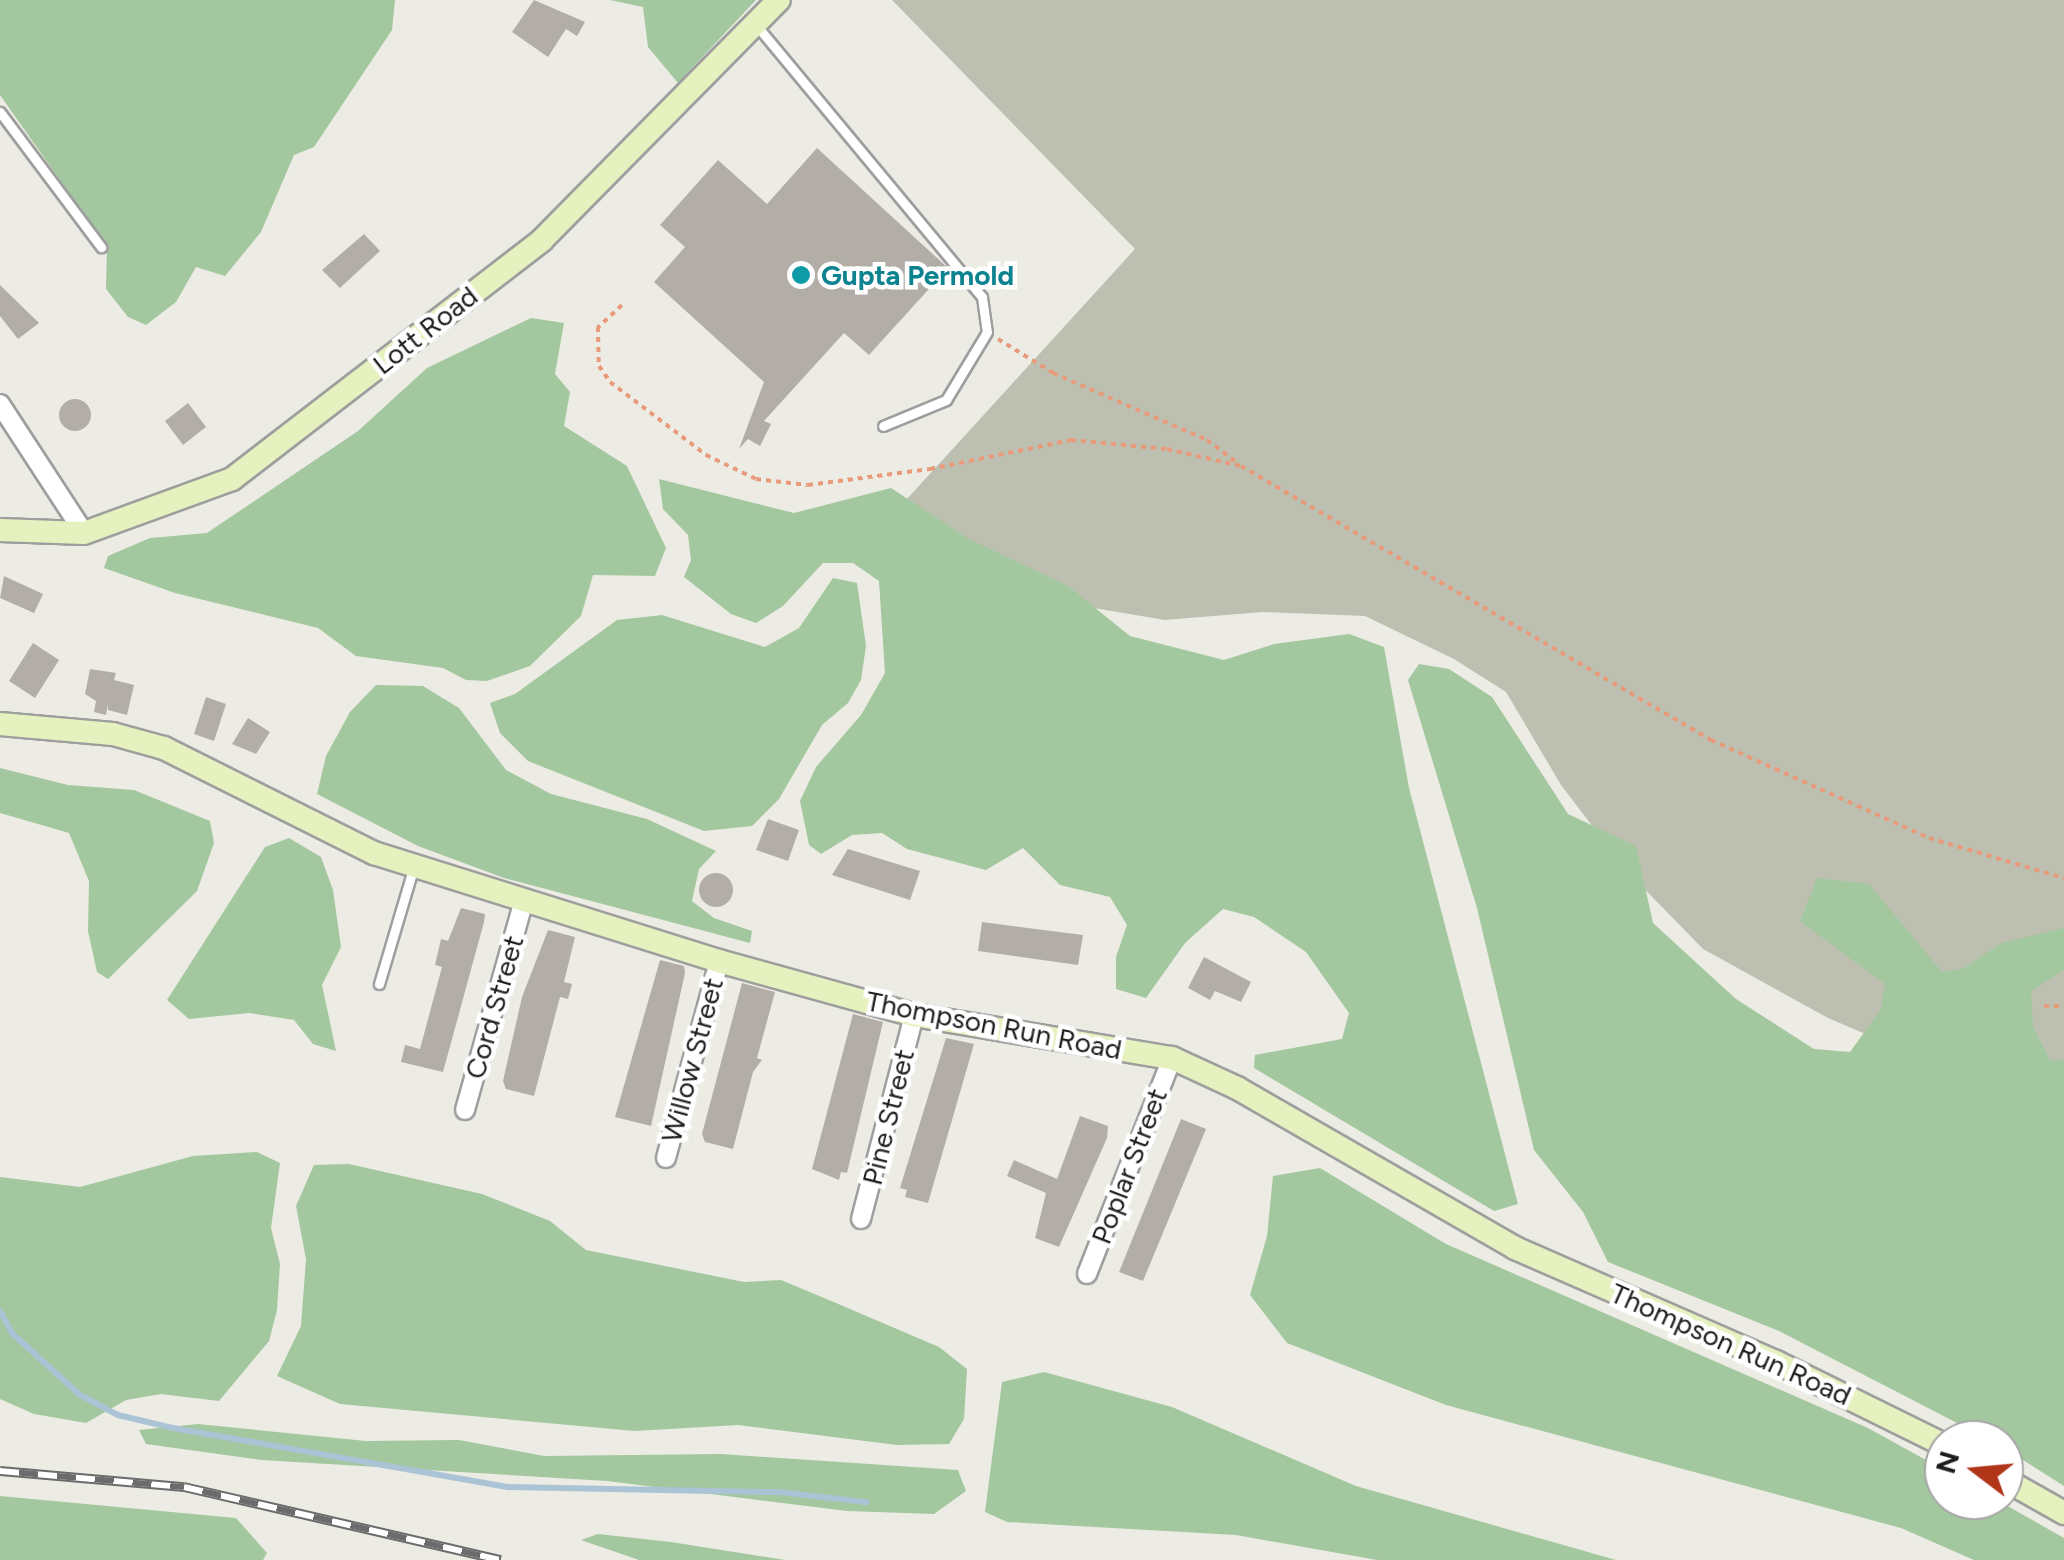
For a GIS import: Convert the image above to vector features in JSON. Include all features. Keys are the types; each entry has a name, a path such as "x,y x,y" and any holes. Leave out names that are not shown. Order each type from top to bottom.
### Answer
{"street":[{"name":"Lott Road","path":"0,530 84,533 232,479 542,240 779,0"},
{"path":"0,404 84,533"},
{"name":"Thompson Run Road","path":"0,724 113,734 164,748 414,866 522,904 719,961 914,1016 1172,1058 1237,1088 1516,1248 1776,1362 1924,1435"},
{"name":"Cord Street","path":"465,1110 522,904"},
{"name":"Willow Street","path":"666,1158 719,961"},
{"name":"Pine Street","path":"862,1219 914,1016"},
{"name":"Poplar Street","path":"1087,1274 1172,1058"},
{"path":"2024,1490 2064,1513"}],"lane":[{"path":"756,26 907,210 957,261 982,297 987,332 946,400 883,426"},
{"path":"0,112 101,247"},
{"path":"380,984 414,866"}],"path":[{"path":"622,305 598,327 599,366 610,382 706,455 756,479 808,485 930,469 1070,440 1168,449 1241,466"},
{"path":"987,332 1052,373 1207,440 1241,466 1711,740 1929,838 2064,878"},
{"path":"2044,1006 2064,1006"}],"shaded area":[{"path":"892,0 2064,0 2064,1111 1980,1083 1828,1018 1703,949 1626,870 1561,785 1506,692 1454,659 1365,616 1262,612 1165,620 1070,604 896,511 1135,249"}],"green space":[{"path":"0,0 395,0 392,30 314,147 294,155 261,232 225,276 196,267 176,302 146,325 128,317 106,289 107,247 0,95"},
{"path":"610,0 756,0 678,83 648,47 643,7"},
{"path":"531,318 564,323 555,374 570,392 564,426 627,466 666,548 655,576 593,575 581,616 530,666 487,681 466,680 443,668 356,656 318,628 175,593 104,568 108,556 150,538 207,533 358,431 427,368"},
{"path":"659,479 794,513 891,488 969,539 1068,586 1130,636 1224,660 1274,644 1349,634 1384,647 1409,788 1518,1204 1494,1211 1254,1068 1255,1055 1342,1039 1349,1013 1306,952 1254,917 1223,909 1185,943 1146,998 1116,989 1116,957 1127,925 1110,897 1060,885 1023,848 986,870 907,849 882,833 852,835 821,854 809,845 800,801 816,767 861,715 885,673 879,581 853,563 823,563 783,606 756,623 731,614 684,577 691,560 688,535 663,509"},
{"path":"833,578 857,583 866,646 861,680 848,703 822,725 779,799 752,826 704,831 528,761 500,733 490,703 515,694 617,620 662,615 765,647 799,628"},
{"path":"1419,664 1449,669 1492,697 1568,814 1636,846 1653,923 1736,999 1814,1049 1850,1052 1881,1009 1885,984 1800,921 1817,878 1869,884 1942,972 1962,969 2002,943 2064,928 2064,970 2031,991 2033,1027 2050,1060 2064,1060 2064,1486 2024,1461 2024,1420 1951,1420 1779,1331 1608,1262 1583,1212 1534,1150 1477,908 1408,680"},
{"path":"376,685 423,686 459,708 506,770 551,794 647,819 716,851 699,869 692,901 714,918 752,931 750,943 504,878 418,846 317,794 326,756 350,712"},
{"path":"0,768 68,785 134,790 210,821 214,843 197,891 108,979 97,972 88,931 89,881 69,833 0,813"},
{"path":"289,838 321,857 333,890 341,947 322,985 336,1051 313,1044 294,1020 249,1013 189,1019 167,1000 265,847"},
{"path":"257,1152 280,1163 271,1228 280,1264 277,1310 269,1341 219,1401 161,1394 126,1400 86,1423 34,1414 0,1399 0,1177 80,1187 193,1156"},
{"path":"349,1164 482,1194 550,1221 586,1250 744,1282 781,1280 939,1347 967,1369 964,1419 949,1444 897,1445 738,1425 635,1431 340,1404 277,1376 301,1326 306,1259 296,1206 314,1165"},
{"path":"1320,1168 1446,1244 1868,1428 1924,1459 1924,1520 2024,1520 2024,1515 2064,1538 2064,1560 1974,1560 1901,1528 1446,1405 1287,1343 1250,1295 1267,1236 1273,1176"},
{"path":"1044,1372 1172,1407 1356,1486 1616,1560 1377,1560 1236,1535 1007,1522 985,1512 1002,1382"},
{"path":"198,1424 366,1441 459,1440 544,1456 721,1454 958,1470 966,1491 934,1514 847,1511 607,1481 262,1460 146,1444 139,1430"},
{"path":"0,1496 236,1518 267,1553 263,1560 0,1560"},
{"path":"598,1534 785,1560 639,1560 581,1540"}],"building":[{"path":"534,0 585,22 577,36 566,29 548,57 512,32"},
{"name":"Gupta Permold","path":"817,148 948,268 869,355 844,333 764,421 771,424 760,446 748,439 739,449 764,382 654,282 685,247 660,225 718,160 767,204"},
{"path":"364,234 380,251 340,288 322,270"},
{"path":"0,285 39,323 18,339 0,316"},
{"path":"75,399 86,404 91,415 86,426 75,431 64,426 59,415 64,404"},
{"path":"188,403 206,427 183,445 165,421"},
{"path":"4,576 43,594 34,613 0,598"},
{"path":"33,643 59,660 35,698 9,681"},
{"path":"90,669 116,673 114,680 134,685 127,715 108,710 108,704 106,715 94,712 96,701 85,694"},
{"path":"206,697 226,704 214,741 194,734"},
{"path":"248,718 270,732 256,754 232,744"},
{"path":"768,819 799,830 788,861 756,850"},
{"path":"848,849 920,871 910,900 832,875"},
{"path":"716,873 728,878 733,890 728,902 716,907 704,902 699,890 704,878"},
{"path":"461,908 485,914 443,1072 401,1062 405,1045 420,1049 442,967 435,965 441,939 448,941"},
{"path":"982,922 1083,935 1078,965 978,951"},
{"path":"548,930 575,937 564,982 572,984 568,999 560,997 534,1096 506,1089 503,1081 522,997"},
{"path":"1204,957 1251,982 1241,1002 1215,991 1210,1000 1188,988"},
{"path":"660,960 684,966 685,973 651,1126 615,1117"},
{"path":"742,983 775,992 757,1058 762,1060 753,1072 733,1149 705,1142 702,1134"},
{"path":"853,1014 883,1022 847,1173 841,1172 839,1180 812,1169"},
{"path":"946,1038 974,1044 928,1203 905,1197 907,1190 900,1188"},
{"path":"1080,1116 1108,1126 1107,1138 1059,1247 1035,1238 1046,1193 1007,1176 1014,1160 1057,1179"},
{"path":"1181,1119 1206,1129 1143,1281 1119,1272"}],"waterway":[{"path":"0,1311 13,1334 80,1395 118,1415 173,1428 509,1487 779,1492 866,1502"}],"railway":[{"path":"0,1471 184,1487 501,1560"}],"place":[{"name":"Gupta Permold","path":"801,275"}]}
